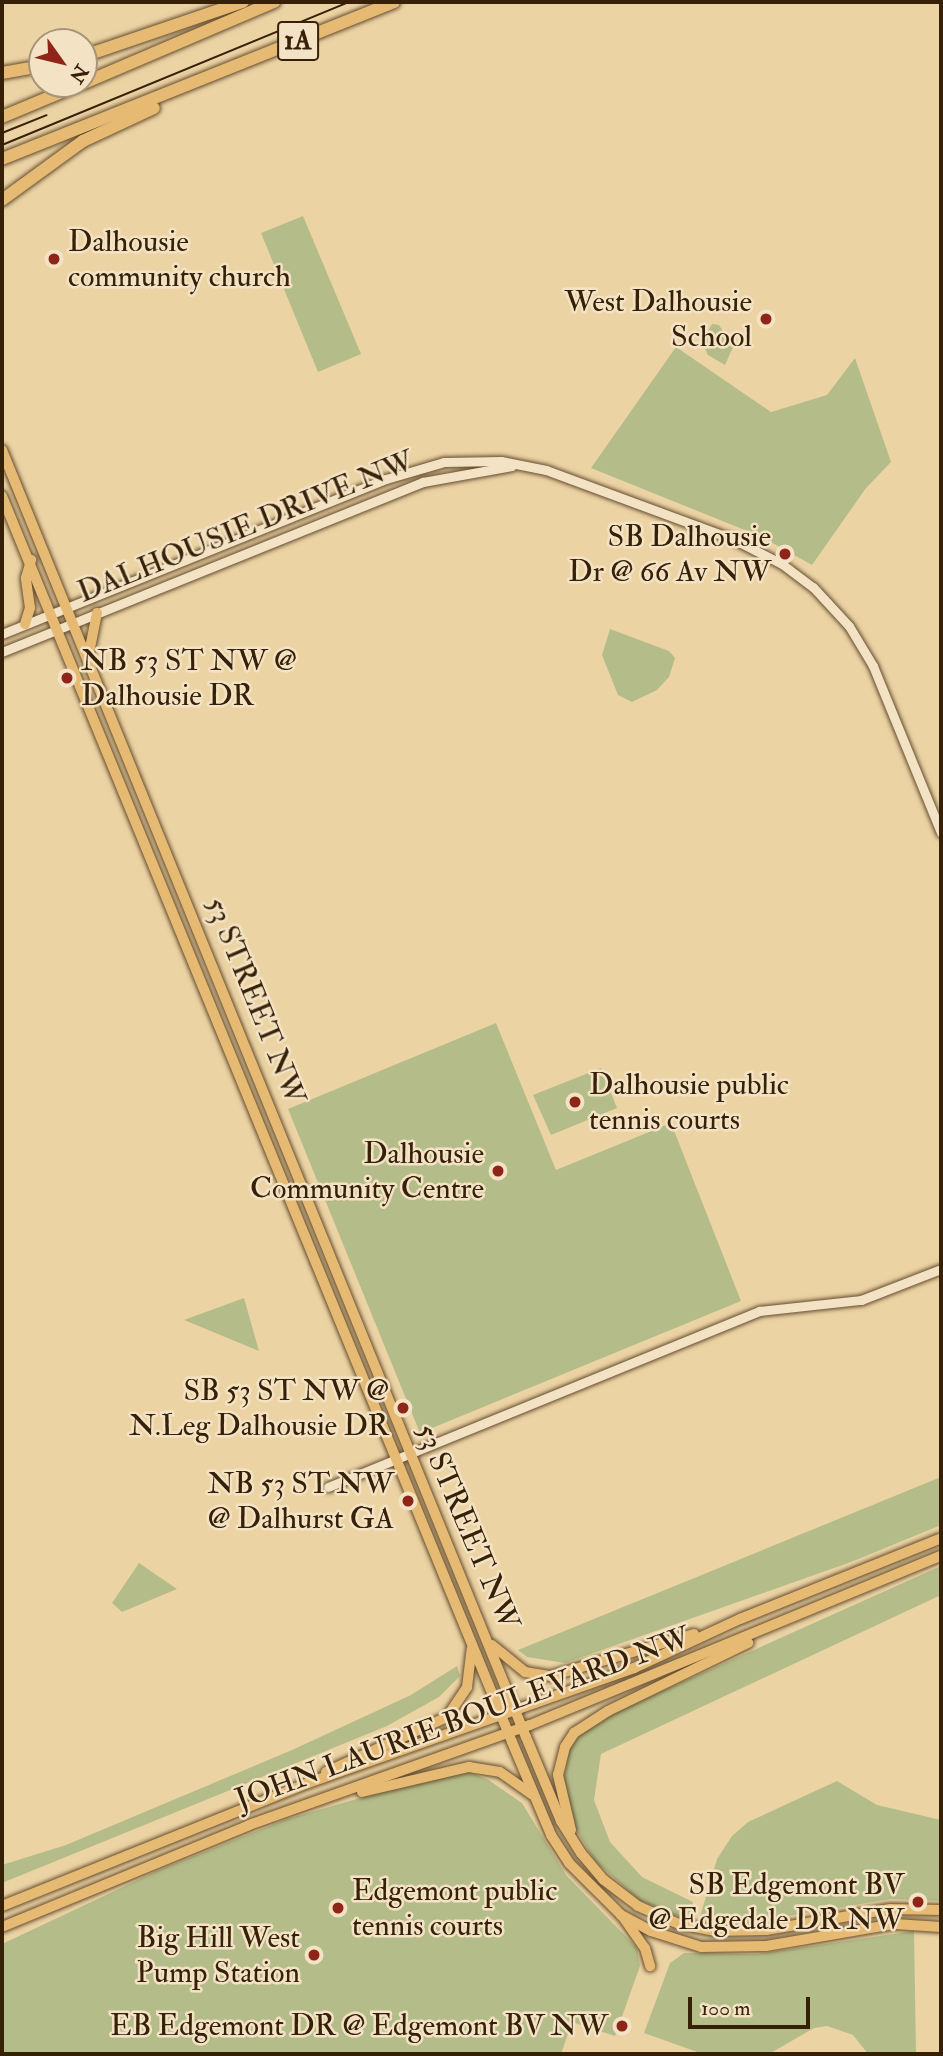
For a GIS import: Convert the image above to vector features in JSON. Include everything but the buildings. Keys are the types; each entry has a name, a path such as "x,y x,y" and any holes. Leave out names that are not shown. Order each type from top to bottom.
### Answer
{"highway":[{"path":"98,51 243,2"},
{"name":"1A","path":"98,77 274,2"},
{"name":"1A","path":"2,159 203,81 394,2"},
{"path":"2,73 28,68"},
{"path":"2,200 83,141 203,81"},
{"name":"1A","path":"2,117 47,98"}],"main road":[{"name":"53 STREET NW","path":"2,450 274,1112 409,1454 561,1821 575,1843 620,1893 653,1914 688,1926 743,1932 865,1911 941,1909"},
{"name":"53 STREET NW","path":"2,496 31,560 534,1796 569,1863 621,1915"},
{"path":"25,624 30,608 26,578 31,560"},
{"path":"88,660 97,613"},
{"name":"JOHN LAURIE BOULEVARD NW","path":"2,1906 308,1783 502,1718 634,1668 740,1619 941,1538"},
{"name":"JOHN LAURIE BOULEVARD NW","path":"4,1927 249,1825 522,1728 761,1633 941,1556"},
{"path":"488,1641 525,1672 559,1676 740,1619"},
{"path":"575,1843 558,1775 565,1747 575,1733 608,1711 736,1652 761,1633"},
{"path":"308,1783 338,1765 419,1733 447,1717 467,1687 472,1643"},
{"path":"249,1825 457,1768 500,1773 534,1796"},
{"path":"621,1915 651,1931 701,1947 765,1946 895,1924 941,1927"},
{"path":"621,1915 645,1948 650,1966"}],"street":[{"name":"DALHOUSIE DRIVE NW","path":"2,634 386,479 444,462 482,460 514,465 580,479 733,539 782,564 813,587 849,626 873,666 941,833"},
{"name":"DALHOUSIE DRIVE NW","path":"2,652 423,482 514,465"},
{"path":"328,1487 759,1311 861,1300 941,1269"}],"green space":[{"path":"303,216 361,354 318,372 261,233"},
{"path":"712,324 719,325 733,347 725,365 708,355 702,342"},
{"path":"676,347 771,412 827,395 855,358 891,462 866,488 812,565 762,537 591,468"},
{"path":"610,629 669,651 675,658 669,677 657,690 632,702 618,695 602,655"},
{"path":"496,1023 556,1170 671,1123 741,1301 420,1433 288,1109"},
{"name":"Dalhousie public tennis courts","path":"601,1068 617,1108 551,1135 533,1095"},
{"path":"244,1298 259,1351 184,1320"},
{"path":"941,1477 941,1525 851,1562 565,1663 527,1657 518,1650"},
{"path":"139,1563 177,1589 122,1612 112,1603"},
{"path":"941,1566 941,1595 601,1754 594,1800 610,1842 642,1877 693,1902 688,1920 639,1900 595,1861 575,1828 563,1783 570,1747 591,1723"},
{"path":"457,1666 460,1676 439,1697 387,1726 2,1883 2,1865 66,1845 292,1750 411,1695"},
{"path":"468,1772 487,1779 522,1803 566,1875 637,1948 640,1966 615,2036 572,2022 561,2054 2,2054 2,1944 159,1870 287,1819 437,1776"},
{"path":"837,1781 877,1805 941,1820 941,1901 891,1899 745,1923 699,1920 717,1859 732,1836 748,1822"},
{"path":"914,1931 916,2054 868,2054 853,2035 827,2026 814,2028 769,2054 703,2054 644,2033 670,1963 684,1953 757,1954"}],"tram line":[{"path":"2,145 349,2"},
{"path":"2,133 47,115"}],"place":[{"name":"Dalhousie community church","path":"54,259"},
{"name":"West Dalhousie School","path":"766,319"},
{"name":"SB Dalhousie Dr @ 66 Av NW","path":"785,554"},
{"name":"NB 53 ST NW @ Dalhousie DR","path":"67,678"},
{"name":"Dalhousie public tennis courts","path":"575,1102"},
{"name":"Dalhousie Community Centre","path":"498,1171"},
{"name":"SB 53 ST NW @ N.Leg Dalhousie DR","path":"403,1408"},
{"name":"NB 53 ST NW @ Dalhurst GA","path":"408,1501"},
{"name":"SB Edgemont BV @ Edgedale DR NW","path":"918,1902"},
{"name":"Edgemont public tennis courts","path":"338,1908"},
{"name":"Big Hill West Pump Station","path":"314,1955"},
{"name":"EB Edgemont DR @ Edgemont BV NW","path":"622,2026"}]}
